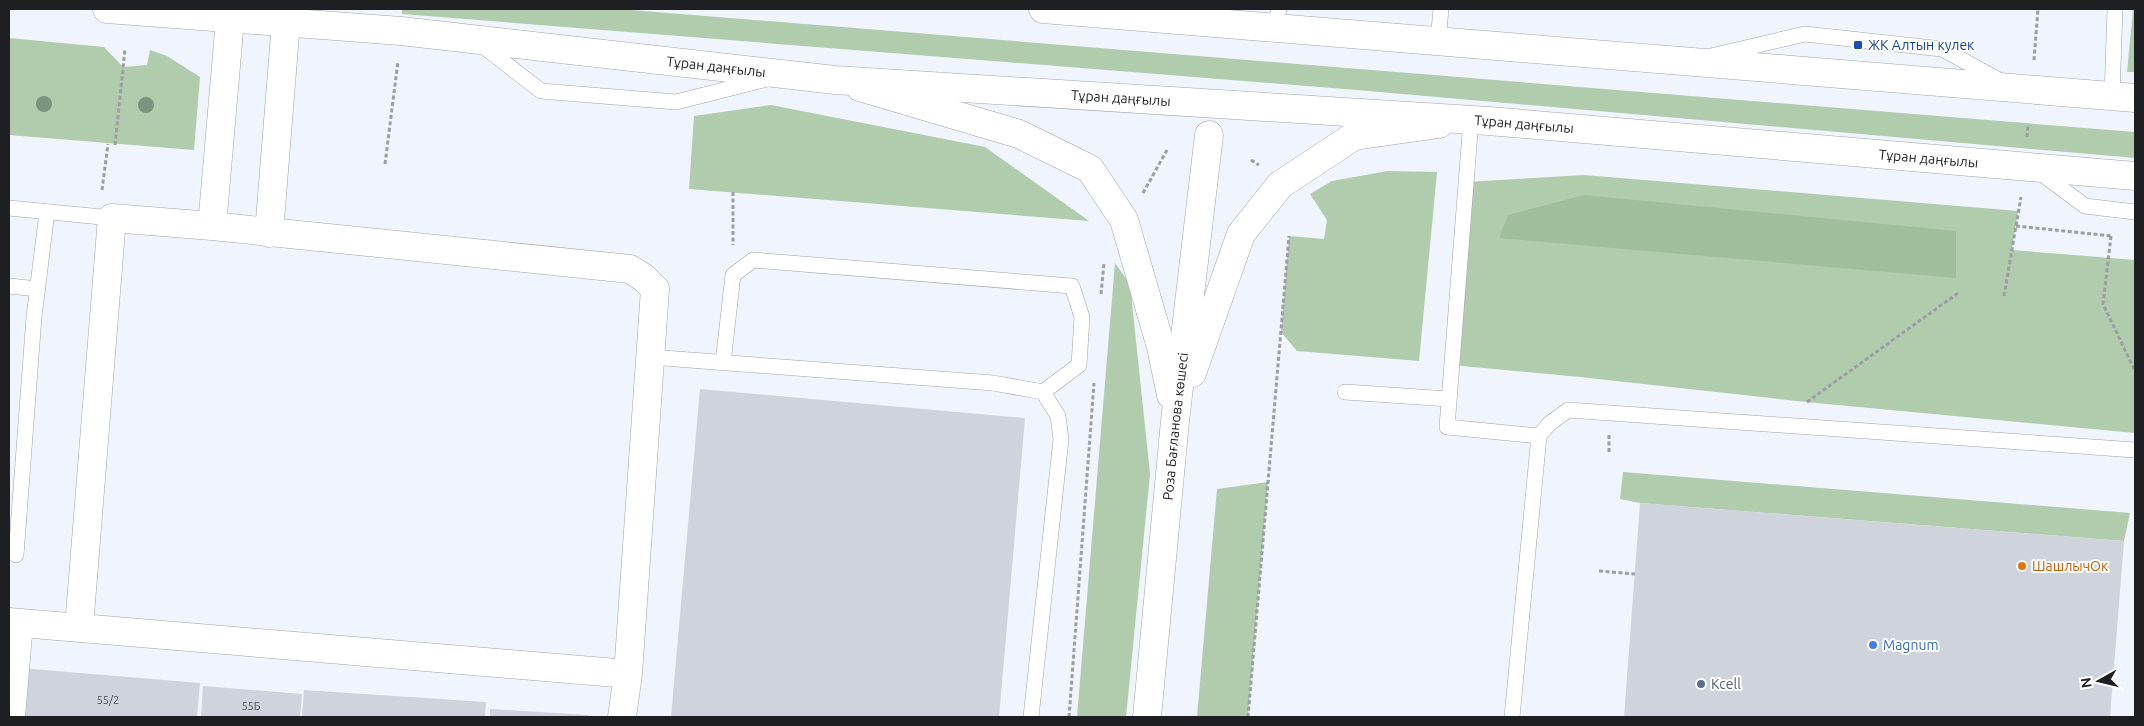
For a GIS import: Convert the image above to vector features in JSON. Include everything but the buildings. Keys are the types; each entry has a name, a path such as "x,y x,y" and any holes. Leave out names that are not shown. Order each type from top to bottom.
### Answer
{"street":[{"name":"Тұран даңғылы","path":"107,9 287,16 474,40 836,80 1471,120 2135,176"},
{"path":"1043,9 1277,19 1438,41 2124,97"},
{"path":"212,226 230,14"},
{"path":"269,233 287,16"},
{"path":"836,80 1019,134 1090,169 1124,220 1161,347 1176,421"},
{"path":"1176,421 1241,234 1280,185 1354,136 1471,120"},
{"name":"Роза Бағланова көшесі","path":"1147,717 1176,421 1209,135"},
{"path":"79,627 106,208 212,226 269,233 630,269 644,278 655,289 628,674 622,717"},
{"path":"11,717 14,623 628,674"}],"lane":[{"path":"1438,41 1441,9"},
{"path":"2115,9 2124,97"},
{"path":"1686,62 1805,34 1942,49 2013,88"},
{"path":"474,40 541,91 676,102 786,74"},
{"path":"1471,120 1447,428 1539,436"},
{"path":"2033,167 2085,206 2135,212"},
{"path":"9,208 47,212 106,208"},
{"path":"16,555 34,317 47,212"},
{"path":"650,357 993,383 1043,392 1079,365 1082,317 1072,286 753,260 733,275 723,362"},
{"path":"9,286 38,289"},
{"path":"1031,717 1061,439 1058,416 1043,392"},
{"path":"1345,392 1449,399"},
{"path":"1512,717 1539,436 1549,424 1568,410 2135,450"}],"path":[{"path":"2034,64 2038,9"},
{"path":"115,145 125,49"},
{"path":"384,164 398,61"},
{"path":"106,208 108,144"},
{"path":"1139,199 1167,150"},
{"path":"733,192 733,275"},
{"path":"2004,296 2020,197"},
{"path":"2016,226 2119,236"},
{"path":"1248,717 1289,236"},
{"path":"2111,236 2103,304 2135,371"},
{"path":"1100,303 1104,255"},
{"path":"1775,425 1958,293"},
{"path":"1069,717 1094,380"},
{"path":"1599,571 1635,574"}],"green space":[{"path":"402,9 619,9 2135,132 2135,158 1357,90 402,14"},
{"path":"2133,9 2135,9 2135,72 2127,72"},
{"path":"9,38 104,47 123,67 147,65 150,50 167,56 200,77 194,150 9,135"},
{"path":"771,105 985,147 1089,221 689,189 694,116"},
{"path":"1388,171 1437,172 1419,361 1297,351 1281,332 1289,236 1324,239 1327,220 1310,194 1332,181"},
{"path":"1584,175 2018,211 2012,250 2135,260 2135,433 1806,402 1452,365 1466,182"},
{"path":"1584,195 1956,231 1956,278 1499,238 1508,215"},
{"path":"1115,263 1130,284 1150,474 1126,717 1077,717"},
{"path":"1623,472 2130,513 2124,541 1640,503 1620,499"},
{"path":"1268,482 1248,717 1197,717 1217,489"}],"place":[{"name":"ЖК Алтын кулек","path":"1858,45"},
{"name":"ШашлычОк","path":"2022,566"},
{"name":"Magnum","path":"1873,645"},
{"name":"Kcell","path":"1701,684"}]}
